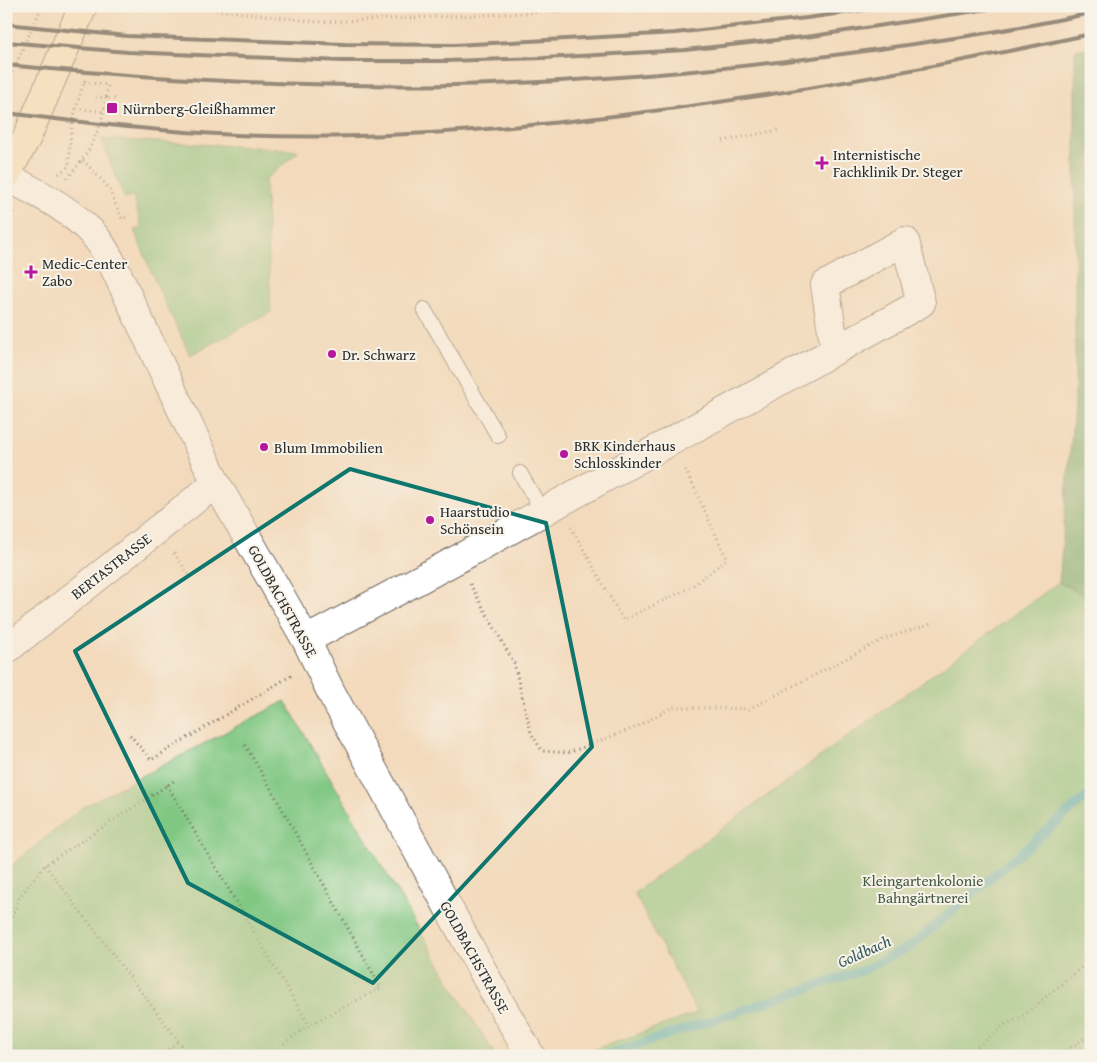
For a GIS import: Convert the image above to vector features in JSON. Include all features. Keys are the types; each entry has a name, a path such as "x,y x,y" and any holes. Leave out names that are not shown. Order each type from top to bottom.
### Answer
{"street":[{"path":"6,176 27,137 83,6"},
{"name":"GOLDBACHSTRASSE","path":"6,176 46,197 68,213 87,228 102,247 115,269 216,483 311,650 331,692 471,950 531,1056"},
{"path":"311,650 456,560 835,350"},
{"name":"BERTASTRASSE","path":"6,650 216,483"}],"lane":[{"path":"424,309 498,436"},
{"path":"520,474 550,507"}],"path":[{"path":"6,86 42,6"},
{"path":"186,6 319,22 618,9 637,6"},
{"path":"69,137 87,74"},
{"path":"62,183 83,160 96,140 104,112 108,85 84,82"},
{"path":"96,97 117,99"},
{"path":"76,108 104,112"},
{"path":"723,141 778,130"},
{"path":"83,160 108,187 122,219 130,216"},
{"path":"69,166 74,171"},
{"path":"550,507 623,620 691,587 727,559 672,440"},
{"path":"456,560 514,662 531,734 542,751 568,753 634,728 673,707 749,709 884,639 930,624"},
{"path":"130,735 151,760 311,650"},
{"path":"244,745 270,787 381,988 309,1025 268,1056"},
{"path":"6,931 20,896 45,865 174,781"},
{"path":"167,785 309,1025"},
{"path":"45,865 190,1056"},
{"path":"966,1056 1006,1024 1022,1017 1091,960"},
{"path":"1058,1056 1087,1037 1091,1042"},
{"path":"161,1056 179,1041"}],"highlighted area":[{"path":"350,469 546,523 592,747 373,983 188,883 75,651"}],"green space":[{"path":"1091,47 1091,599 1059,582 1075,393 1075,50"},
{"path":"101,139 299,151 265,180 271,312 190,355 160,292 134,230 142,228 133,196 125,199"},
{"name":"Kleingartenkolonie Bahngärtnerei","path":"1059,582 1091,599 1091,1056 576,1056 697,1013 634,893"},
{"path":"285,701 463,1004 496,1056 6,1056 6,870 83,807"}],"waterway":[{"name":"Goldbach","path":"604,1056 864,970 911,946 1091,793"}],"railway":[{"path":"6,24 127,36 345,44 454,45 675,33 893,6"},
{"path":"6,42 128,52 342,61 446,61 544,58 685,50 813,36 1008,6"},
{"path":"6,65 174,78 286,84 399,86 556,81 708,70 887,48 975,35 1091,13"},
{"path":"6,113 150,129 236,135 320,137 488,129 637,113 767,95 962,61 1091,34"}],"place":[{"name":"Nürnberg-Gleißhammer","path":"112,108"},
{"name":"Internistische Fachklinik Dr. Steger","path":"822,163"},
{"name":"Medic-Center Zabo","path":"31,272"},
{"name":"Dr. Schwarz","path":"332,354"},
{"name":"Blum Immobilien","path":"264,447"},
{"name":"BRK Kinderhaus Schlosskinder","path":"564,454"},
{"name":"Haarstudio Schönsein","path":"430,520"}]}
